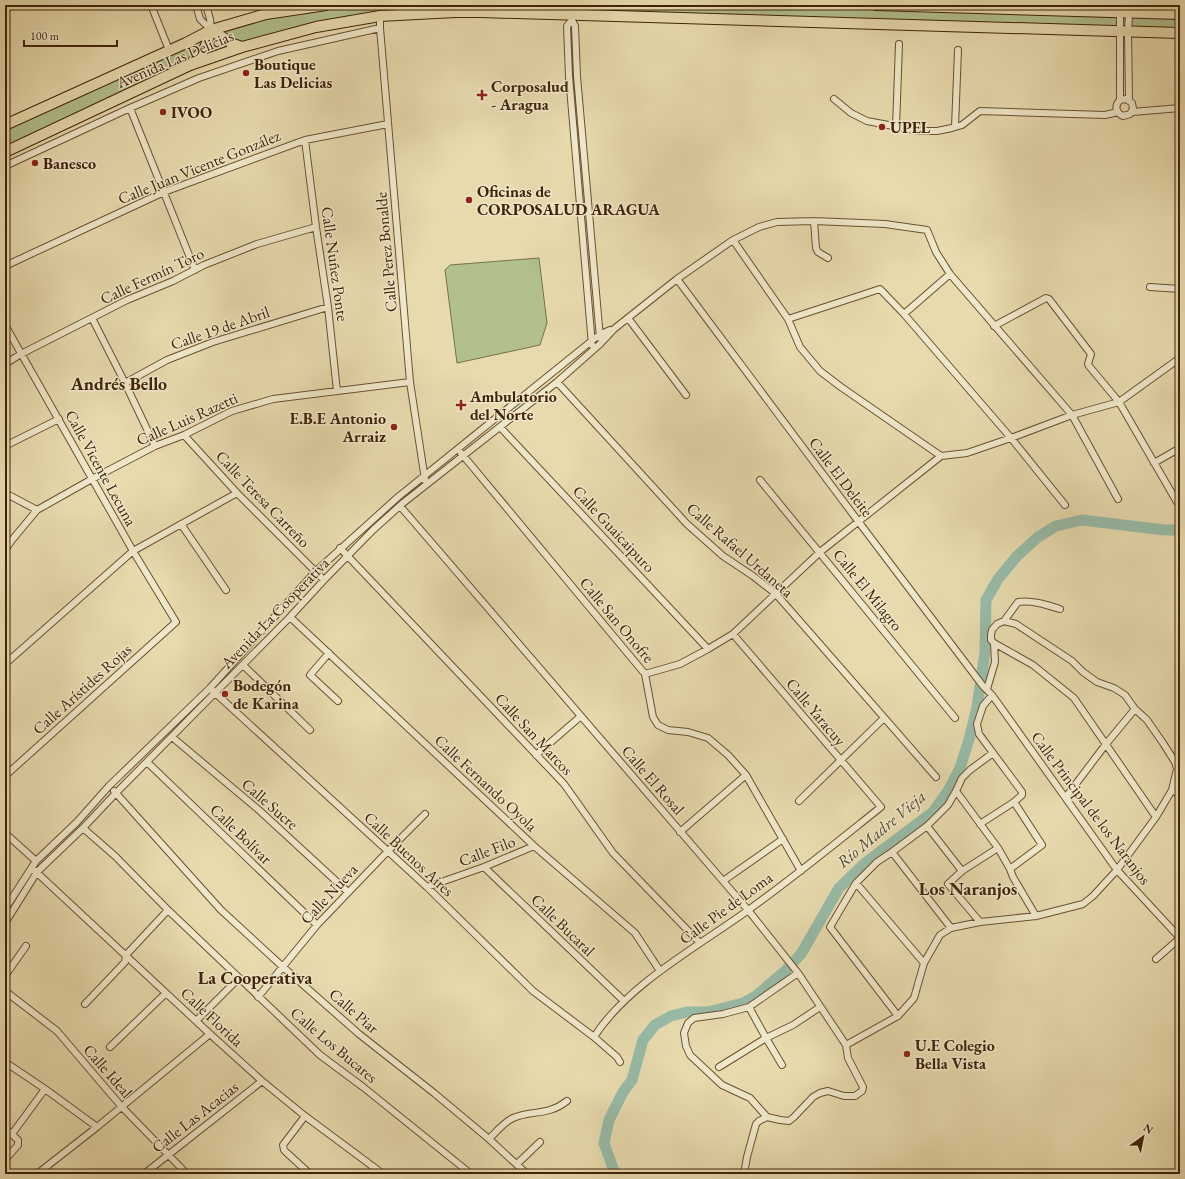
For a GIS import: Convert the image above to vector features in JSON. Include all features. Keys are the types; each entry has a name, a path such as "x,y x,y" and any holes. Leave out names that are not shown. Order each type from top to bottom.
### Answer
{"main road":[{"name":"Avenida Las Delicias","path":"5,125 211,30 266,14 326,5"},
{"path":"876,5 1180,14"},
{"name":"Avenida Las Delicias","path":"5,152 190,65 242,47 316,27 380,16 455,12 480,9 1180,33"},
{"path":"190,65 205,48 211,30 233,44 242,47"}],"street":[{"path":"151,5 169,50"},
{"path":"196,5 200,19 211,30"},
{"path":"206,5 211,30"},
{"path":"573,11 577,76 600,344"},
{"path":"573,11 567,26 569,76 593,350"},
{"path":"1125,12 1120,100 1116,106 1118,112 1123,116 1132,112 1180,108"},
{"name":"Calle Perez Bonalde","path":"380,16 410,382 426,485"},
{"path":"5,166 199,78 278,51 380,28"},
{"path":"1124,31 1129,100 1133,106 1132,112"},
{"path":"896,126 899,44"},
{"path":"955,127 958,50"},
{"path":"834,98 851,113 862,119 920,131 937,131 962,125 980,111 1105,115 1118,112"},
{"path":"1120,100 1129,100"},
{"path":"130,108 195,270"},
{"name":"Calle Juan Vicente González","path":"5,266 164,192 305,140 388,124"},
{"name":"Calle Nuñez Ponte","path":"305,140 328,307 337,391"},
{"path":"814,221 816,248 818,252 828,258"},
{"name":"Avenida La Cooperativa","path":"5,908 34,870 83,828 373,530 426,485 557,382 600,344 614,329 677,279 733,240 759,227 777,222 814,221 885,224 927,230 936,252 950,274"},
{"name":"Calle Fermín Toro","path":"5,364 21,354 127,300 195,270 257,244 316,227"},
{"path":"733,240 788,319 800,347 820,371 941,456"},
{"path":"904,314 950,274 1072,415 1118,500"},
{"name":"Calle El Deleite","path":"677,279 985,688"},
{"path":"1150,287 1180,289"},
{"path":"788,319 880,289 904,314 1011,438 1066,505"},
{"path":"994,326 1046,298 1049,299 1091,354 1088,364 1089,366 1119,402 1177,502 1180,500"},
{"name":"Calle 19 de Abril","path":"125,383 167,360 213,342 328,307"},
{"path":"92,318 155,446"},
{"path":"628,318 686,395"},
{"name":"Calle Vicente Lecuna","path":"5,325 133,551 176,622"},
{"path":"599,335 614,329"},
{"name":"Avenida La Cooperativa","path":"5,923 34,870 36,861 77,822 109,786 210,688 314,572 398,497 599,335"},
{"path":"645,674 680,664 733,634 820,552 941,456 967,453 1072,415 1119,402 1180,358"},
{"name":"Calle Luis Razetti","path":"5,550 37,510 155,446 184,435 232,411 273,399 410,382"},
{"name":"Calle Rafael Urdaneta","path":"557,382 687,524 723,556 753,576 776,594 936,777"},
{"path":"5,446 59,419"},
{"name":"Calle Guaicaipuro","path":"500,427 708,649"},
{"name":"Calle Teresa Carreño","path":"184,435 314,572 324,580"},
{"path":"1154,463 1180,448"},
{"name":"Calle San Onofre","path":"457,450 464,456 645,674 653,717 658,725 668,730 688,732 708,738 728,755 746,775 801,870"},
{"name":"Calle El Milagro","path":"760,480 955,718"},
{"path":"5,492 37,510"},
{"path":"5,664 133,551 238,493"},
{"name":"Calle El Rosal","path":"400,506 748,910 798,973 846,1045 848,1058 863,1087 862,1091 856,1096 844,1096 828,1091 820,1092 789,1121 767,1117"},
{"path":"181,524 226,590"},
{"name":"Calle San Marcos","path":"340,548 564,784 614,853 700,944"},
{"path":"985,688 995,662 994,644 991,635 992,630 997,624 1004,621 1018,602 1040,603 1060,610"},
{"name":"Calle Fernando Oyola","path":"290,617 534,846 635,932 660,971"},
{"path":"846,1045 898,1016 914,998 924,963 940,936 951,928 980,922 1036,916 1083,904 1093,896 1118,870 1156,816 1172,790 1177,770 1175,762 1147,720 1135,709 1125,695 1092,679 1072,661 1016,624 1004,621"},
{"name":"Calle Arístides Rojas","path":"5,776 176,622"},
{"name":"Calle Yaracuy","path":"733,634 881,807"},
{"path":"994,644 1034,666 1074,698 1156,816"},
{"path":"328,653 310,675 338,701"},
{"path":"243,665 310,730"},
{"name":"Calle Buenos Aires","path":"210,688 427,887 533,991 594,1037 620,1062"},
{"name":"Calle Principal de los Naranjos","path":"985,688 992,695 1118,870 1180,938"},
{"path":"980,824 1014,802 1022,795 1022,792 979,734 977,724 983,706 992,695"},
{"path":"1066,797 1106,744 1135,709"},
{"path":"536,755 581,716"},
{"path":"799,801 884,718"},
{"name":"Calle Sucre","path":"172,737 260,811 348,892"},
{"path":"898,1016 830,927 856,883 877,862 927,826 948,805 962,778 970,770 993,753"},
{"name":"Calle Bolívar","path":"147,762 317,925"},
{"path":"680,832 746,775"},
{"name":"Calle Piar","path":"109,786 221,910 359,1034 434,1093 489,1139 527,1174"},
{"path":"1172,790 1180,795"},
{"path":"956,791 998,848 1036,916"},
{"path":"1010,869 1042,845 1014,802"},
{"name":"Calle Pie de Loma","path":"594,1037 598,1030 624,1001 660,971 748,910 881,807"},
{"name":"Calle Nueva","path":"258,997 317,925 425,814"},
{"path":"927,826 962,871"},
{"name":"Calle Los Bucares","path":"83,828 115,856 238,978 320,1055 363,1087 471,1174"},
{"path":"5,833 36,861"},
{"path":"723,881 783,839"},
{"name":"Calle Filo","path":"427,887 484,867 534,846"},
{"path":"980,922 948,884 962,871 998,848"},
{"path":"892,852 951,928"},
{"name":"Calle Bucaral","path":"484,867 624,1001"},
{"name":"Calle Florida","path":"34,870 262,1081 305,1116 384,1174"},
{"path":"856,883 924,963"},
{"path":"84,1004 125,962 126,955 168,910"},
{"path":"1156,959 1180,938"},
{"path":"5,976 26,946"},
{"path":"744,1174 756,1124 767,1117 750,1098 722,1085 690,1055 686,1046 684,1033 688,1023 694,1018 723,1014 749,1008 798,973"},
{"path":"196,1021 238,978"},
{"name":"Calle Ideal","path":"5,991 56,1031 121,1106 187,1174"},
{"path":"110,1047 166,993"},
{"path":"719,1067 820,1007"},
{"path":"749,1008 782,1065"},
{"path":"38,1174 210,1034"},
{"path":"5,1062 45,1089 96,1127"},
{"name":"Calle Las Acacias","path":"144,1174 262,1081"},
{"path":"12,1134 45,1089"},
{"path":"489,1139 512,1118 551,1110 560,1106 566,1101"},
{"path":"305,1116 283,1146 284,1150 310,1174"},
{"path":"5,1128 18,1140 18,1145 5,1160"},
{"path":"517,1164 540,1142"}],"green space":[{"path":"326,5 876,5 1180,14 1180,33 575,15 380,16 242,47 5,152 5,125 211,30"},
{"path":"539,258 547,323 540,345 457,363 445,270 450,265"}],"waterway":[{"name":"Río Madre Vieja","path":"615,1174 604,1143 609,1120 623,1092 632,1080 643,1040 655,1025 671,1016 687,1012 708,1012 743,1003 756,996 784,972 801,954 839,888 864,864 933,812 948,791 960,768 977,707 985,652 986,600 998,579 1017,556 1038,537 1056,526 1082,520 1164,530 1180,530"}],"place":[{"name":"Boutique Las Delicias","path":"246,73"},
{"name":"Corposalud - Aragua","path":"482,95"},
{"name":"IVOO","path":"163,112"},
{"name":"UPEL","path":"882,127"},
{"name":"Banesco","path":"35,163"},
{"name":"Oficinas de CORPOSALUD ARAGUA","path":"469,200"},
{"name":"Ambulatorio del Norte","path":"461,405"},
{"name":"E.B.E Antonio Arraiz","path":"394,427"},
{"name":"Bodegón de Karina","path":"225,694"},
{"name":"U.E Colegio Bella Vista","path":"907,1054"}],"district":[{"name":"Andrés Bello","path":"119,383"},
{"name":"Los Naranjos","path":"968,888"},
{"name":"La Cooperativa","path":"255,977"}]}
